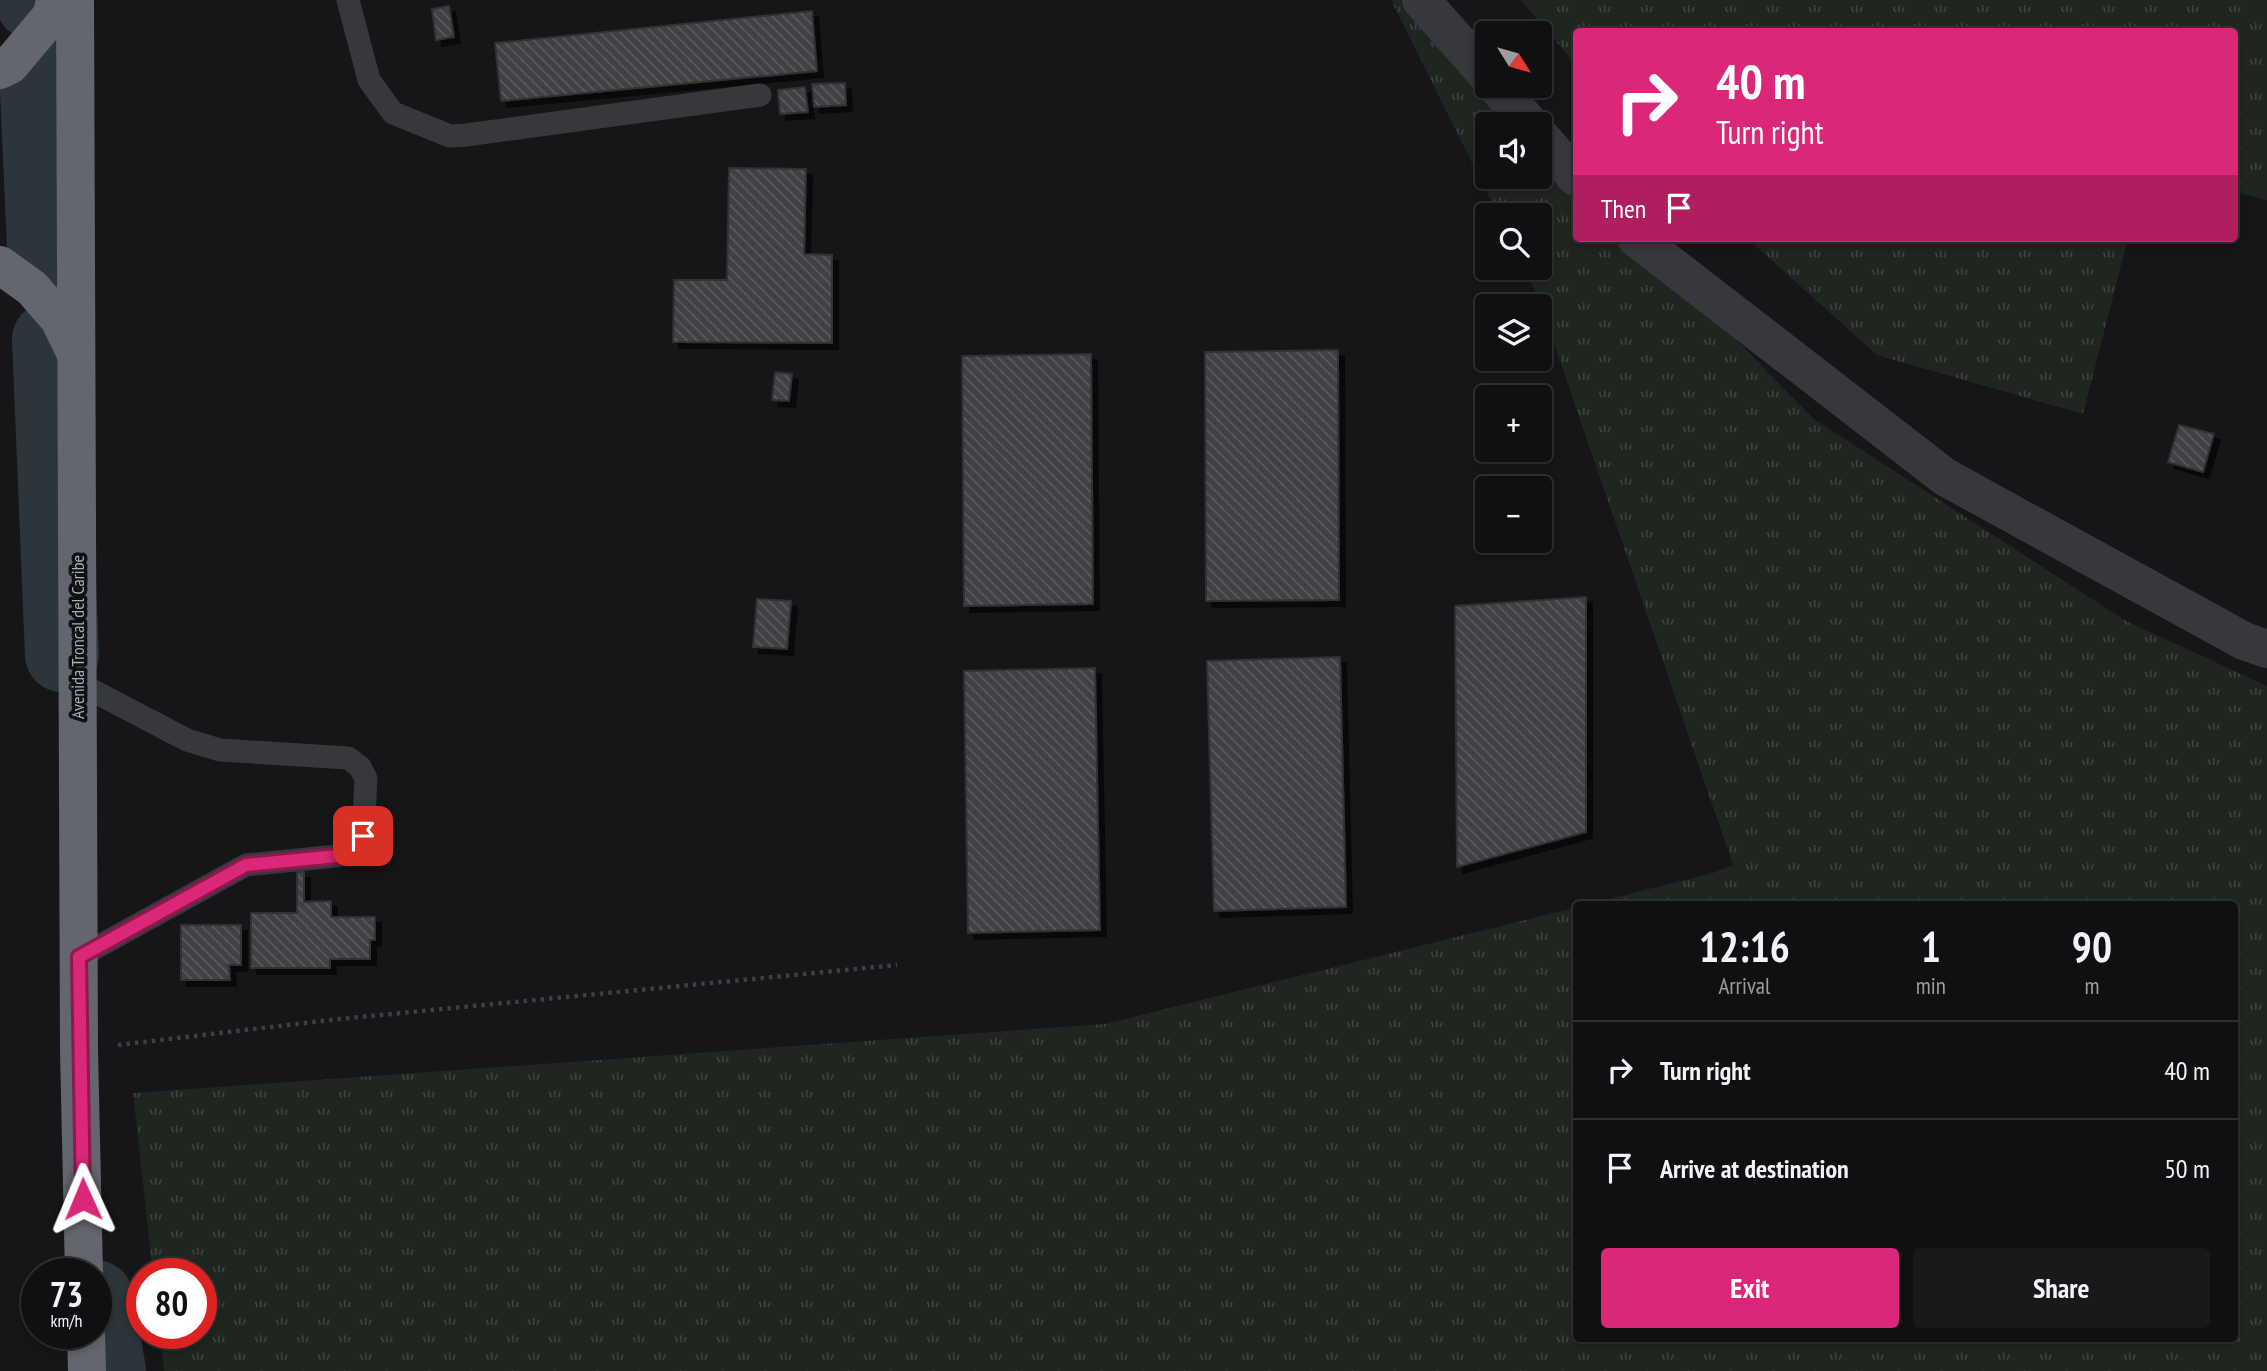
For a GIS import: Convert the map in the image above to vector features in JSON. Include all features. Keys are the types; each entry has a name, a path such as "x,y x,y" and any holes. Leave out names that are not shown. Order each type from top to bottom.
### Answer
{"highway":[{"path":"0,70 10,65 52,15 55,0"},
{"name":"Avenida Troncal del Caribe","path":"75,0 79,1050 84,1258"},
{"path":"0,265 32,288 59,319 76,356"},
{"path":"86,1349 86,1371"}],"street":[{"path":"1421,0 1475,61"},
{"path":"1507,98 1519,112"},
{"path":"1552,150 1573,173"},
{"path":"1641,242 1945,477 2244,641 2267,649"}],"lane":[{"path":"348,0 369,80 393,113 450,136 760,96"},
{"path":"78,683 187,740 220,750 348,758 360,767 366,779 363,836 355,851 337,856 246,865 79,957"}],"path":[{"path":"79,1050 339,1019 897,965"}],"green space":[{"path":"1391,0 1401,0 1475,75 1475,98 1498,98 1512,112 1475,112 1475,169"},
{"path":"1521,0 2267,0 2267,200 2238,193 2238,28 1573,28 1573,61 1552,37 1552,21 1539,21"},
{"path":"1552,153 1573,174 1573,242 1640,242 1814,419 2126,621 2267,686 2267,1371 164,1371 162,1349 217,1349 217,1258 151,1258 133,1093 1105,1024 1573,908 1573,1342 2238,1342 2238,901 1601,901 1713,873 1733,865 1552,338 1552,294 1537,294 1530,280 1552,280 1552,203 1492,203 1485,189 1552,189"},
{"path":"1751,242 2127,242 2083,414 1877,355"}],"building":[{"path":"449,6 454,37 436,40 432,9"},
{"path":"812,11 817,71 501,101 495,43"},
{"path":"845,83 846,105 814,107 812,84"},
{"path":"805,87 808,112 780,114 778,90"},
{"path":"729,168 806,169 804,254 832,255 832,343 673,342 674,280 727,280"},
{"path":"1338,350 1339,600 1206,601 1205,352"},
{"path":"1091,354 1093,604 964,606 962,356"},
{"path":"775,372 792,374 789,401 772,400"},
{"path":"2179,425 2214,434 2203,472 2168,462"},
{"path":"1586,597 1586,832 1457,867 1455,606"},
{"path":"757,599 791,601 787,649 753,647"},
{"path":"1340,657 1346,907 1214,911 1207,661"},
{"path":"1095,668 1100,930 968,933 964,671"},
{"path":"297,872 304,872 304,902 331,901 331,917 375,917 375,940 370,940 370,959 330,959 330,968 251,968 251,913 297,913"},
{"path":"181,925 241,925 241,965 229,965 230,980 181,980"}],"waterway":[{"path":"36,68 45,270"},
{"path":"49,339 62,655"},
{"path":"105,1349 109,1371"}],"route":[{"path":"83,1199 79,957 246,865 337,856 355,851 363,836"}]}
